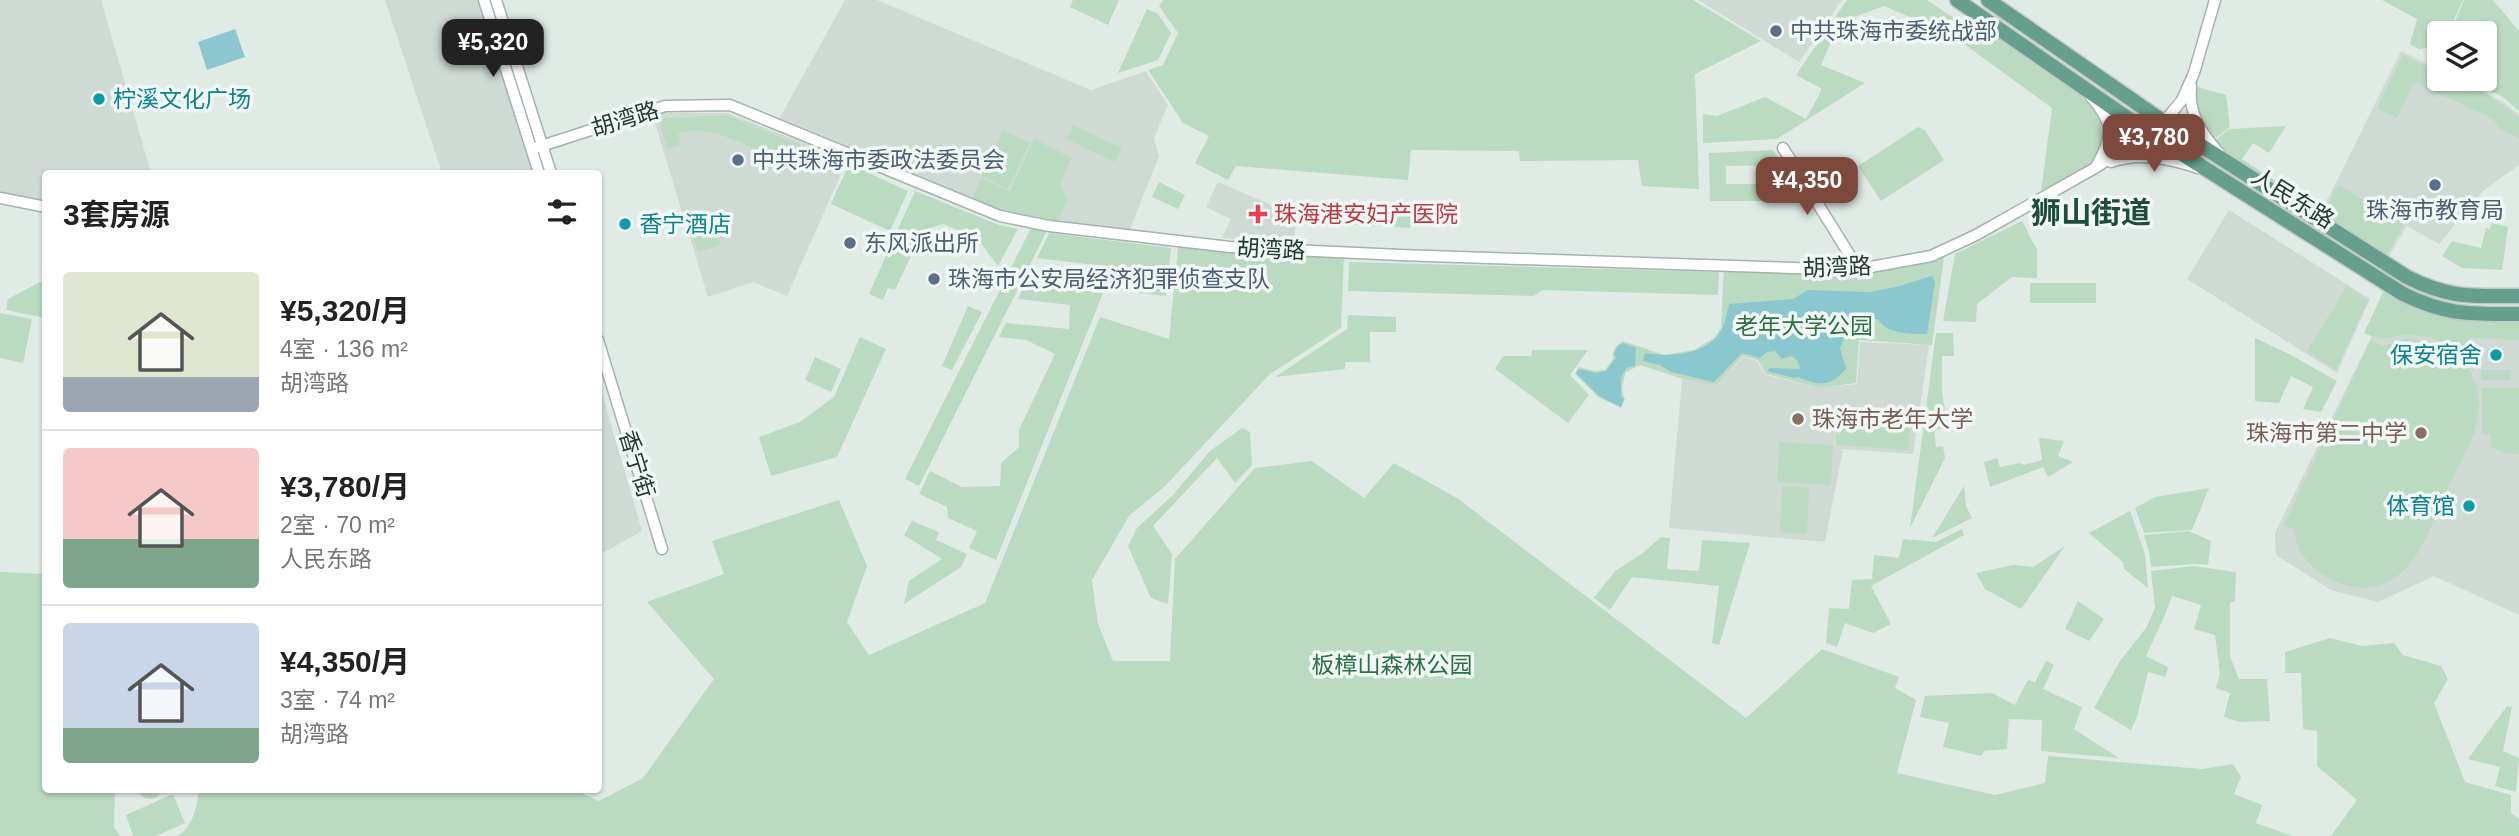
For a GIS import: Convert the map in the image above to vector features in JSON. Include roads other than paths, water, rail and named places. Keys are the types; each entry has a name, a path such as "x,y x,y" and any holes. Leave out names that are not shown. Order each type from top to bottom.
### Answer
{"main road":[{"name":"人民东路","path":"1957,0 2149,133 2403,295 2430,308 2462,314 2519,314"},
{"name":"人民东路","path":"1987,0 2164,122 2407,277 2433,290 2462,296 2519,296"}],"street":[{"path":"484,0 536,148 549,170"},
{"path":"496,0 536,148 539,170"},
{"path":"2215,0 2194,73 2190,99 2193,114 2227,163"},
{"name":"胡湾路","path":"536,148 665,106 730,106 1000,216 1049,226 1230,247 1859,270 1931,256 1976,235 2095,168 2164,122 2182,100 2194,73"},
{"path":"2071,78 2104,114 2110,129 2107,146 2095,168"},
{"path":"1783,148 1859,270"},
{"path":"2095,168 2116,160 2140,157 2177,162 2211,172"},
{"path":"0,198 42,206"},
{"name":"香宁街","path":"602,353 662,549"}],"water":[{"path":"235,29 245,57 207,70 198,42"},
{"path":"1932,276 1935,282 1927,334 1899,332 1887,328 1878,319 1859,318 1844,327 1846,334 1840,348 1846,369 1834,380 1823,384 1767,371 1770,368 1800,369 1798,361 1791,356 1782,359 1775,351 1767,352 1760,358 1742,353 1714,382 1671,372 1660,365 1643,361 1645,353 1686,353 1706,346 1721,331 1729,304 1793,299 1808,290 1869,292"},
{"path":"1623,343 1636,348 1635,366 1626,368 1621,378 1621,396 1624,399 1621,407 1599,396 1576,373 1579,369 1595,373 1606,371 1616,358 1614,353 1618,346"}],"place":[{"name":"中共珠海市委统战部","path":"1776,31"},
{"name":"柠溪文化广场","path":"99,99"},
{"name":"中共珠海市委政法委员会","path":"738,160"},
{"name":"珠海市教育局","path":"2435,185"},
{"name":"珠海港安妇产医院","path":"1258,214"},
{"name":"香宁酒店","path":"625,224"},
{"name":"东风派出所","path":"850,243"},
{"name":"珠海市公安局经济犯罪侦查支队","path":"934,279"},
{"name":"保安宿舍","path":"2496,355"},
{"name":"珠海市老年大学","path":"1798,419"},
{"name":"珠海市第二中学","path":"2421,433"},
{"name":"体育馆","path":"2469,506"}],"district":[{"name":"狮山街道","path":"2091,213"}],"park label":[{"name":"老年大学公园","path":"1804,326"},
{"name":"板樟山森林公园","path":"1392,665"}]}
